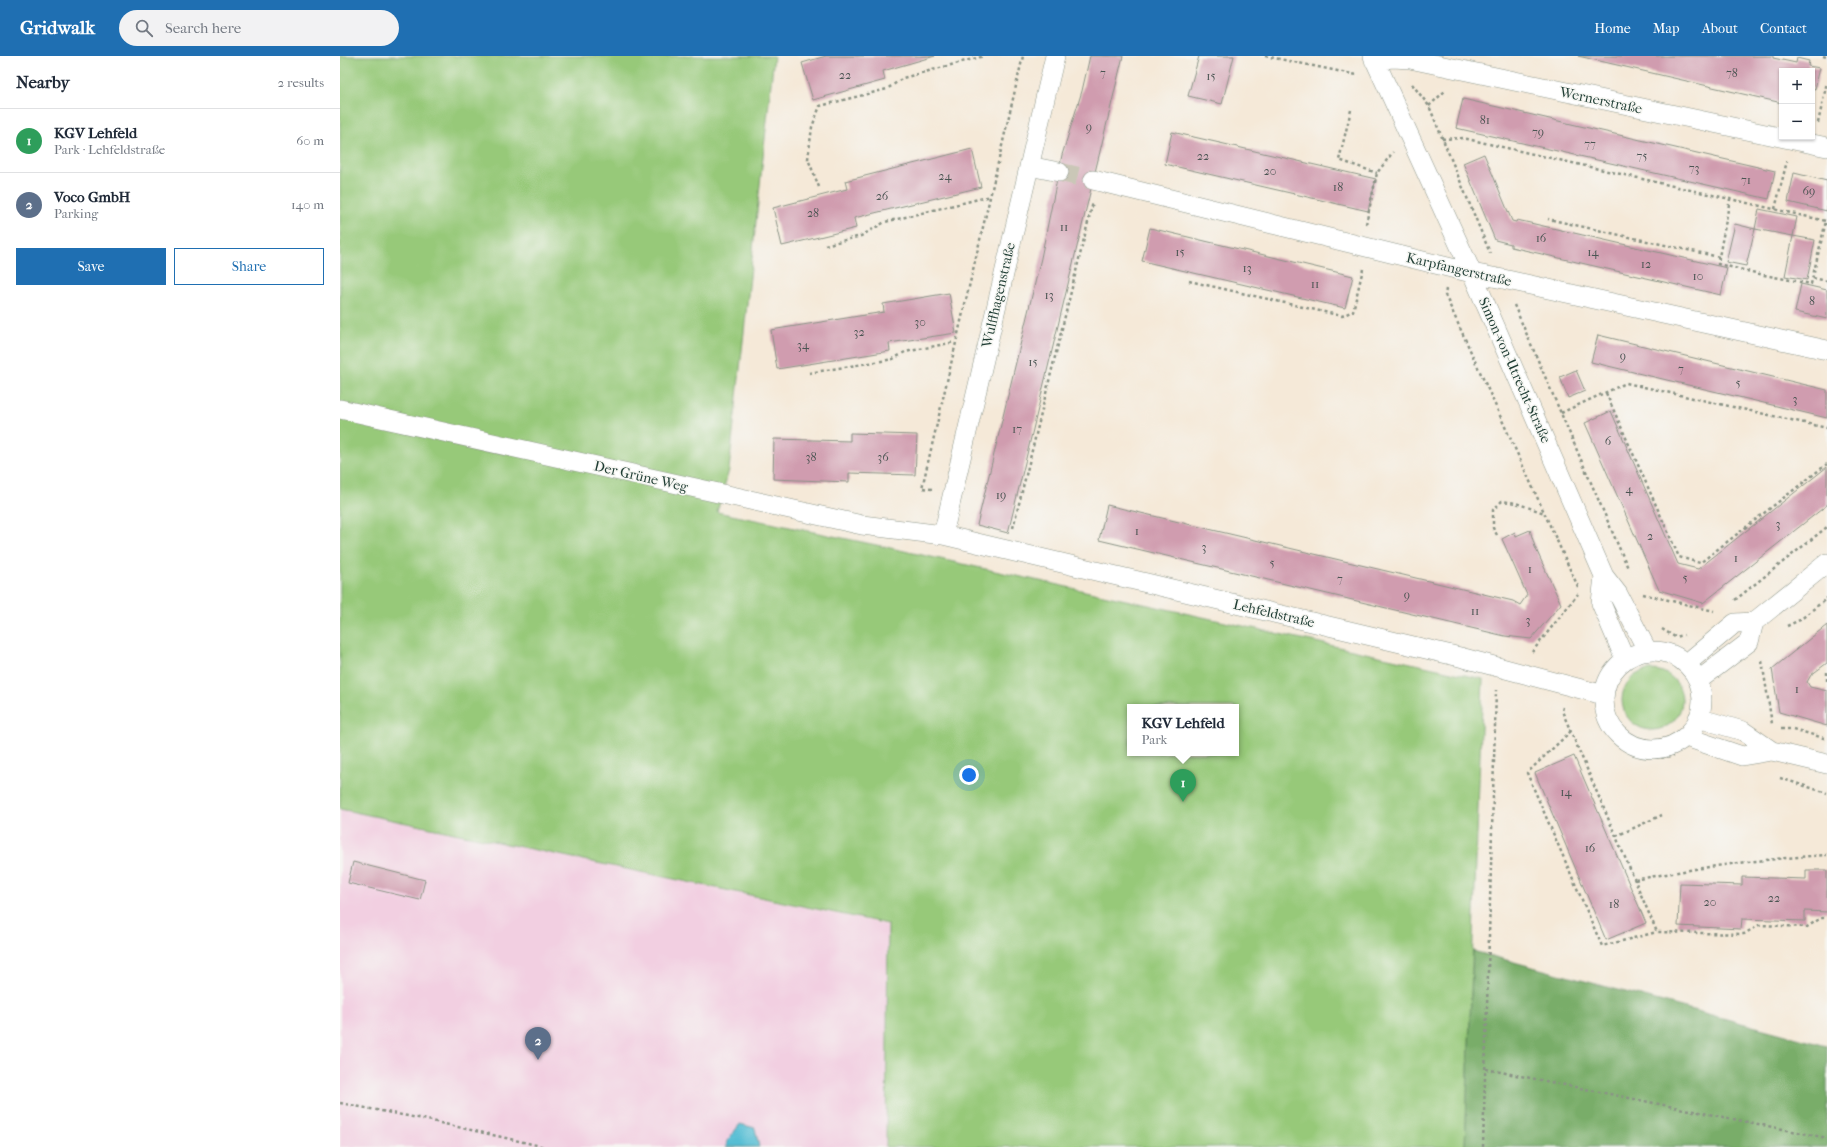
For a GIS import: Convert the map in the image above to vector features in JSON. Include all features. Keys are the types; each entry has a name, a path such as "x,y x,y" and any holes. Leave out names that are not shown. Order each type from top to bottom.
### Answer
{"street":[{"name":"Wulffhagenstraße","path":"943,535 1055,56"},
{"name":"Wernerstraße","path":"1373,58 1410,59 1820,146"},
{"name":"Simon-von-Utrecht-Straße","path":"1373,58 1472,274 1604,576 1618,594 1647,650"},
{"path":"1029,166 1059,172"},
{"name":"Karpfangerstraße","path":"1096,181 1472,274 1503,279 1827,350"},
{"name":"Der Grüne Weg","path":"340,409 862,525 943,535"},
{"name":"Lehfeldstraße","path":"943,535 1460,657 1604,695"},
{"path":"1686,664 1736,623 1754,622 1827,563"},
{"name":"Simon-von-Utrecht-Straße","path":"1604,576 1601,603 1625,659"},
{"path":"1699,680 1749,642 1754,622"},
{"path":"1647,650 1658,650 1677,657 1686,664 1699,680 1702,702 1698,718 1693,729 1686,737 1676,743 1659,748 1642,748 1626,741 1613,729 1605,713 1604,695 1607,681 1614,668 1625,659 1647,650"},
{"path":"1698,718 1743,731 1772,751 1827,764"},
{"path":"1686,737 1742,756 1772,751"}],"path":[{"path":"819,187 808,159 812,127 820,106 887,89 903,78 984,56"},
{"path":"939,490 922,488 1023,56"},
{"path":"1265,56 1364,76"},
{"path":"1823,56 1827,57"},
{"path":"1393,58 1429,106 1492,259 1503,279 1630,572"},
{"path":"1820,146 1827,82"},
{"path":"1351,110 1339,160 1377,173"},
{"path":"1442,139 1463,138 1775,209 1826,221 1811,284 1718,264 1730,199"},
{"path":"1189,281 1342,316 1353,311 1368,248 1365,231 1377,173 1395,149"},
{"path":"1775,209 1788,155"},
{"path":"1012,530 1096,181"},
{"path":"825,245 861,236 886,222 990,196"},
{"path":"1548,219 1719,257"},
{"path":"1447,267 1445,295 1583,598"},
{"path":"1813,278 1827,281"},
{"path":"809,373 893,359 905,352 955,342"},
{"path":"1561,413 1626,383 1827,428"},
{"path":"1606,393 1679,557 1700,563 1827,464"},
{"path":"1497,534 1493,528 1494,510 1502,501 1516,503 1544,513"},
{"path":"1732,603 1827,527"},
{"path":"1528,656 1580,592"},
{"path":"1642,600 1639,593 1720,612"},
{"path":"1782,629 1800,620 1827,598"},
{"path":"1658,626 1675,637 1688,634"},
{"path":"1761,656 1773,728 1766,726"},
{"path":"1483,1147 1497,668"},
{"path":"1827,672 1827,681"},
{"path":"1565,704 1562,711 1657,932"},
{"path":"1596,714 1616,742 1631,752 1658,757 1677,754"},
{"path":"1780,729 1793,729 1827,739"},
{"path":"1571,731 1527,773 1602,946 1657,932 1744,934 1759,925 1807,927 1821,918 1827,918"},
{"path":"1778,777 1827,793"},
{"path":"1616,836 1662,815"},
{"path":"1635,880 1677,871 1747,862 1827,855"},
{"path":"1486,1069 1827,1138"},
{"path":"340,1103 424,1119 544,1147"}],"shaded area":[{"path":"340,809 888,925 886,1147 340,1147"}],"green space":[{"path":"340,56 774,56 729,470 717,512 886,547 1483,679 1465,1147 886,1147 888,924 340,809"},
{"path":"1652,670 1669,675 1677,683 1682,700 1677,717 1669,725 1652,730 1635,725 1627,717 1622,700 1627,683 1635,675"},
{"path":"1473,951 1827,1046 1827,1147 1465,1147"}],"water":[{"path":"740,1124 755,1128 759,1147 726,1147 727,1141"}],"building":[{"path":"826,56 935,56 883,71 885,80 813,100 802,63"},
{"path":"1090,56 1123,56 1008,533 977,525 1041,258 1062,155 1082,91"},
{"path":"1199,56 1234,56 1222,104 1188,96"},
{"path":"1578,56 1773,56 1773,58 1796,63 1797,58 1809,61 1808,66 1820,68 1815,89 1815,68 1779,68 1779,102"},
{"path":"1463,99 1775,171 1769,199 1456,128"},
{"path":"1172,132 1376,179 1368,211 1165,164"},
{"path":"972,149 981,187 854,218 856,228 782,246 773,208 847,189 845,181"},
{"path":"1484,154 1512,221 1516,222 1517,220 1727,268 1721,295 1511,247 1511,244 1495,240 1463,163"},
{"path":"1794,173 1827,181 1827,211 1788,202"},
{"path":"1759,209 1797,217 1793,236 1755,229"},
{"path":"1735,224 1755,229 1746,266 1726,262"},
{"path":"1150,228 1353,276 1345,308 1142,261"},
{"path":"1793,236 1815,240 1807,280 1785,276"},
{"path":"1801,284 1827,290 1827,319 1795,312"},
{"path":"949,293 956,333 889,343 890,351 777,369 771,330 884,312 883,304"},
{"path":"1598,335 1827,390 1827,418 1591,362"},
{"path":"1576,370 1585,391 1568,398 1560,377"},
{"path":"1611,411 1678,564 1698,569 1827,467 1827,505 1703,603 1659,590 1585,423"},
{"path":"850,433 917,435 915,475 849,473 849,482 773,479 774,439 850,441"},
{"path":"1107,505 1513,601 1520,605 1527,595 1502,539 1515,532 1516,536 1530,530 1535,547 1561,604 1531,639 1505,636 1099,540"},
{"path":"1827,625 1827,663 1811,675 1807,682 1810,687 1827,691 1827,726 1779,712 1772,669"},
{"path":"1574,756 1646,923 1606,940 1535,773"},
{"path":"353,862 425,880 420,900 348,883"},
{"path":"1806,870 1827,870 1827,912 1805,911 1805,921 1742,919 1741,929 1678,926 1680,883 1742,885 1742,877 1806,879"}],"tunnel":[{"path":"1059,172 1093,180"}],"place":[{"name":"KGV Lehfeld","path":"1183,802"},
{"name":"Voco GmbH","path":"538,1060"}]}
